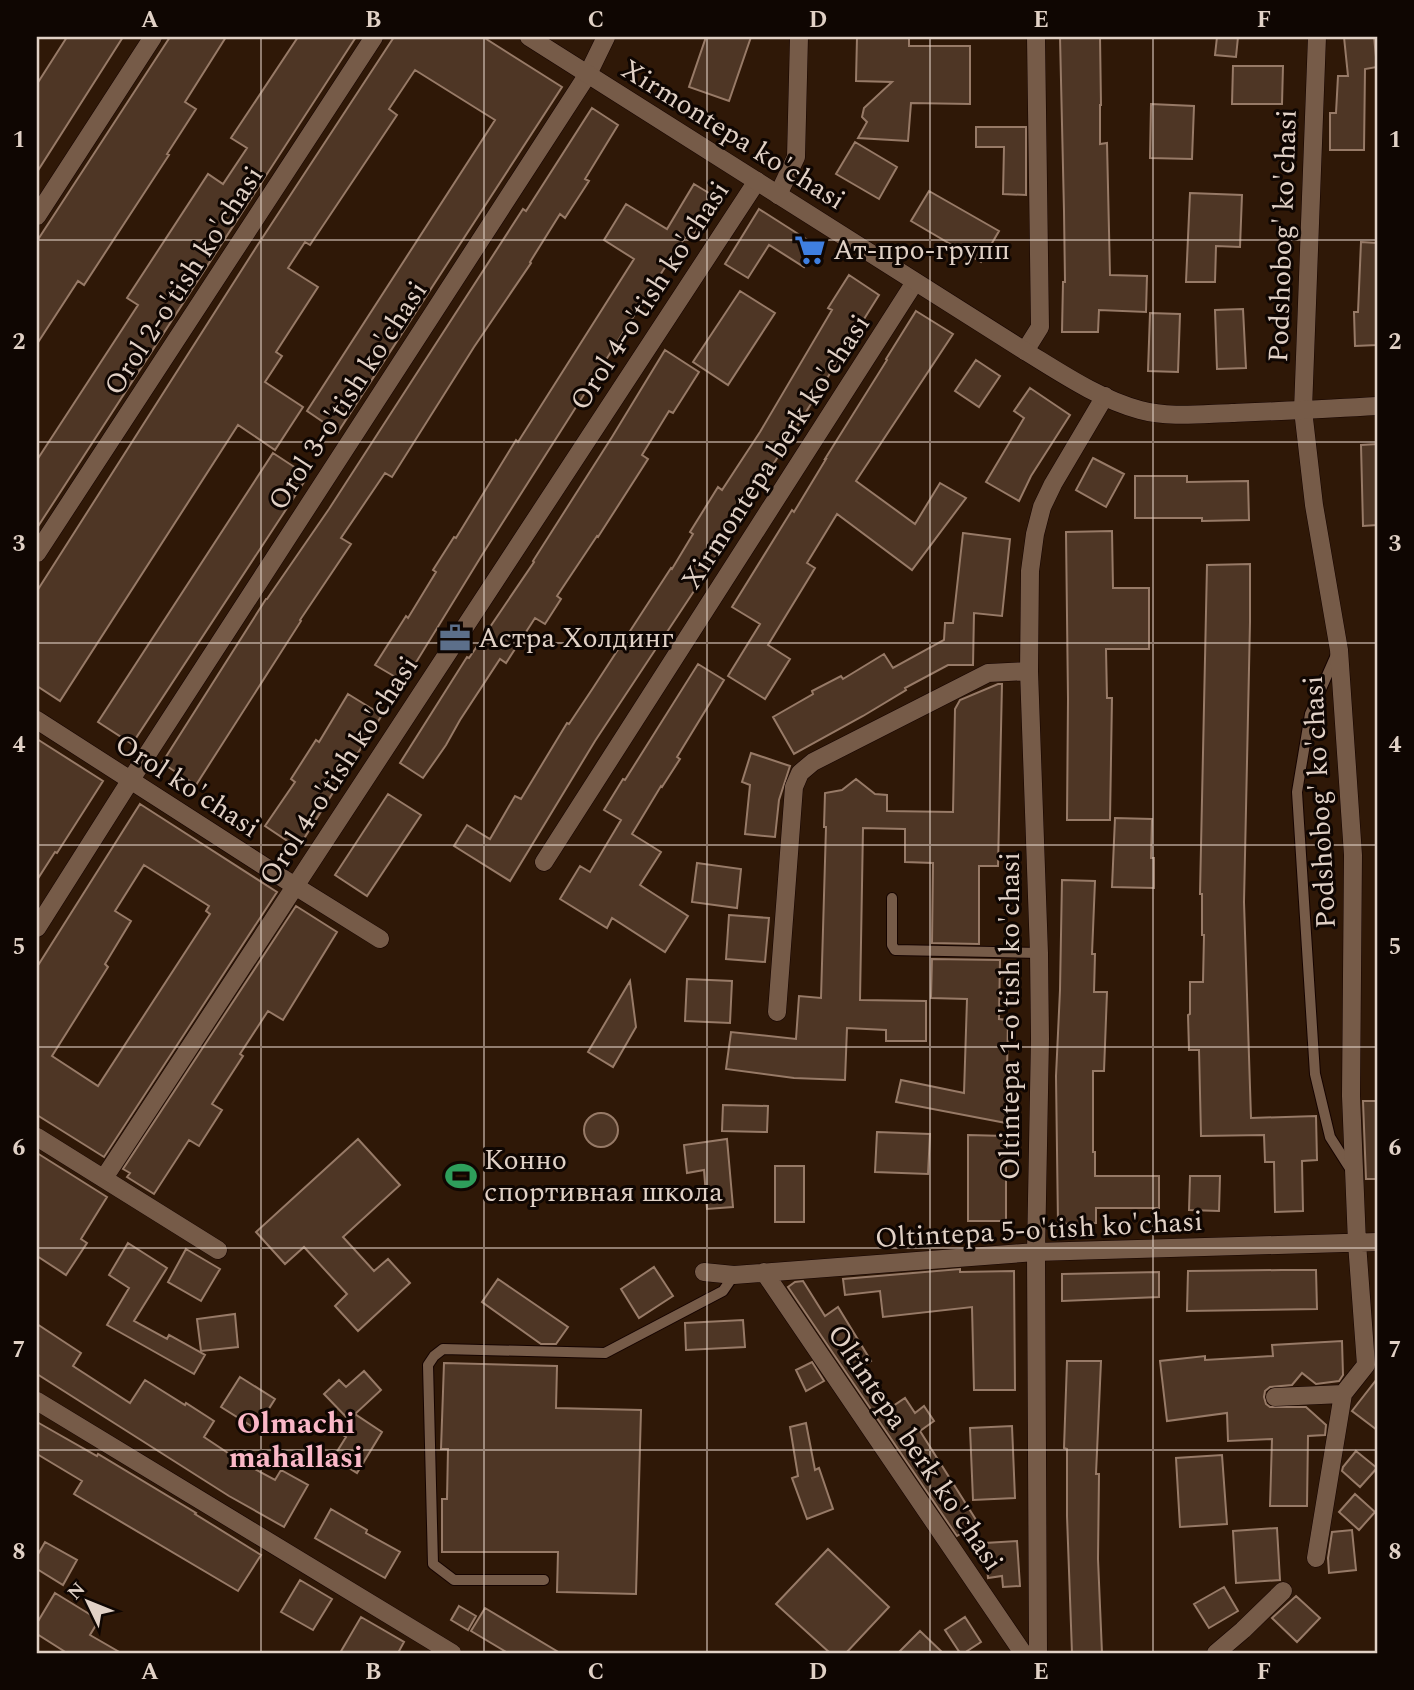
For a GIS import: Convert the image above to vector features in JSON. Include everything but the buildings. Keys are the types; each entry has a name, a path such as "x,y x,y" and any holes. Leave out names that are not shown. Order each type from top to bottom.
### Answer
{"street":[{"path":"37,216 153,37"},
{"name":"Orol 2-o'tish ko'chasi","path":"37,553 374,37"},
{"name":"Xirmontepa ko'chasi","path":"529,37 1025,351 1079,384 1105,396 1137,409 1170,414 1377,406"},
{"name":"Orol 3-o'tish ko'chasi","path":"37,928 588,74 606,37"},
{"name":"Orol 4-o'tish ko'chasi","path":"778,195 796,157 799,37"},
{"path":"1025,351 1040,327 1036,37"},
{"name":"Podshobog' ko'chasi","path":"1316,1558 1343,1394 1366,1365 1357,1243 1351,1096 1353,855 1339,650 1314,505 1303,410 1317,37"},
{"name":"Orol 4-o'tish ko'chasi","path":"104,1178 757,181"},
{"name":"Xirmontepa berk ko'chasi","path":"544,862 915,282"},
{"name":"Oltintepa 1-o'tish ko'chasi","path":"1038,1653 1036,1252 1040,953 1029,671 1030,570 1042,507 1105,396"},
{"path":"777,1012 794,787 800,773 814,762 988,673 1029,671"},
{"name":"Orol ko'chasi","path":"37,720 380,939"},
{"path":"37,1137 218,1250"},
{"name":"Oltintepa 5-o'tish ko'chasi","path":"704,1272 734,1275 1036,1252 1377,1242"},
{"name":"Oltintepa berk ko'chasi","path":"764,1272 1023,1653"},
{"path":"1275,1397 1343,1394"},
{"path":"37,1401 442,1651"},
{"path":"1216,1653 1283,1591"}],"lane":[{"path":"1339,650 1310,714 1297,792 1315,1074 1330,1136 1354,1176"},
{"path":"892,898 892,946 895,950 1040,953"},
{"path":"544,1580 454,1580 433,1564 428,1366 434,1356 443,1349 605,1353 723,1292 734,1275"}],"place":[{"name":"Ат-про-групп","path":"810,250"},
{"name":"Астра Холдинг","path":"455,638"},
{"name":"Конно спортивная школа","path":"461,1176"}],"district":[{"name":"Olmachi mahallasi","path":"296,1441"}]}
